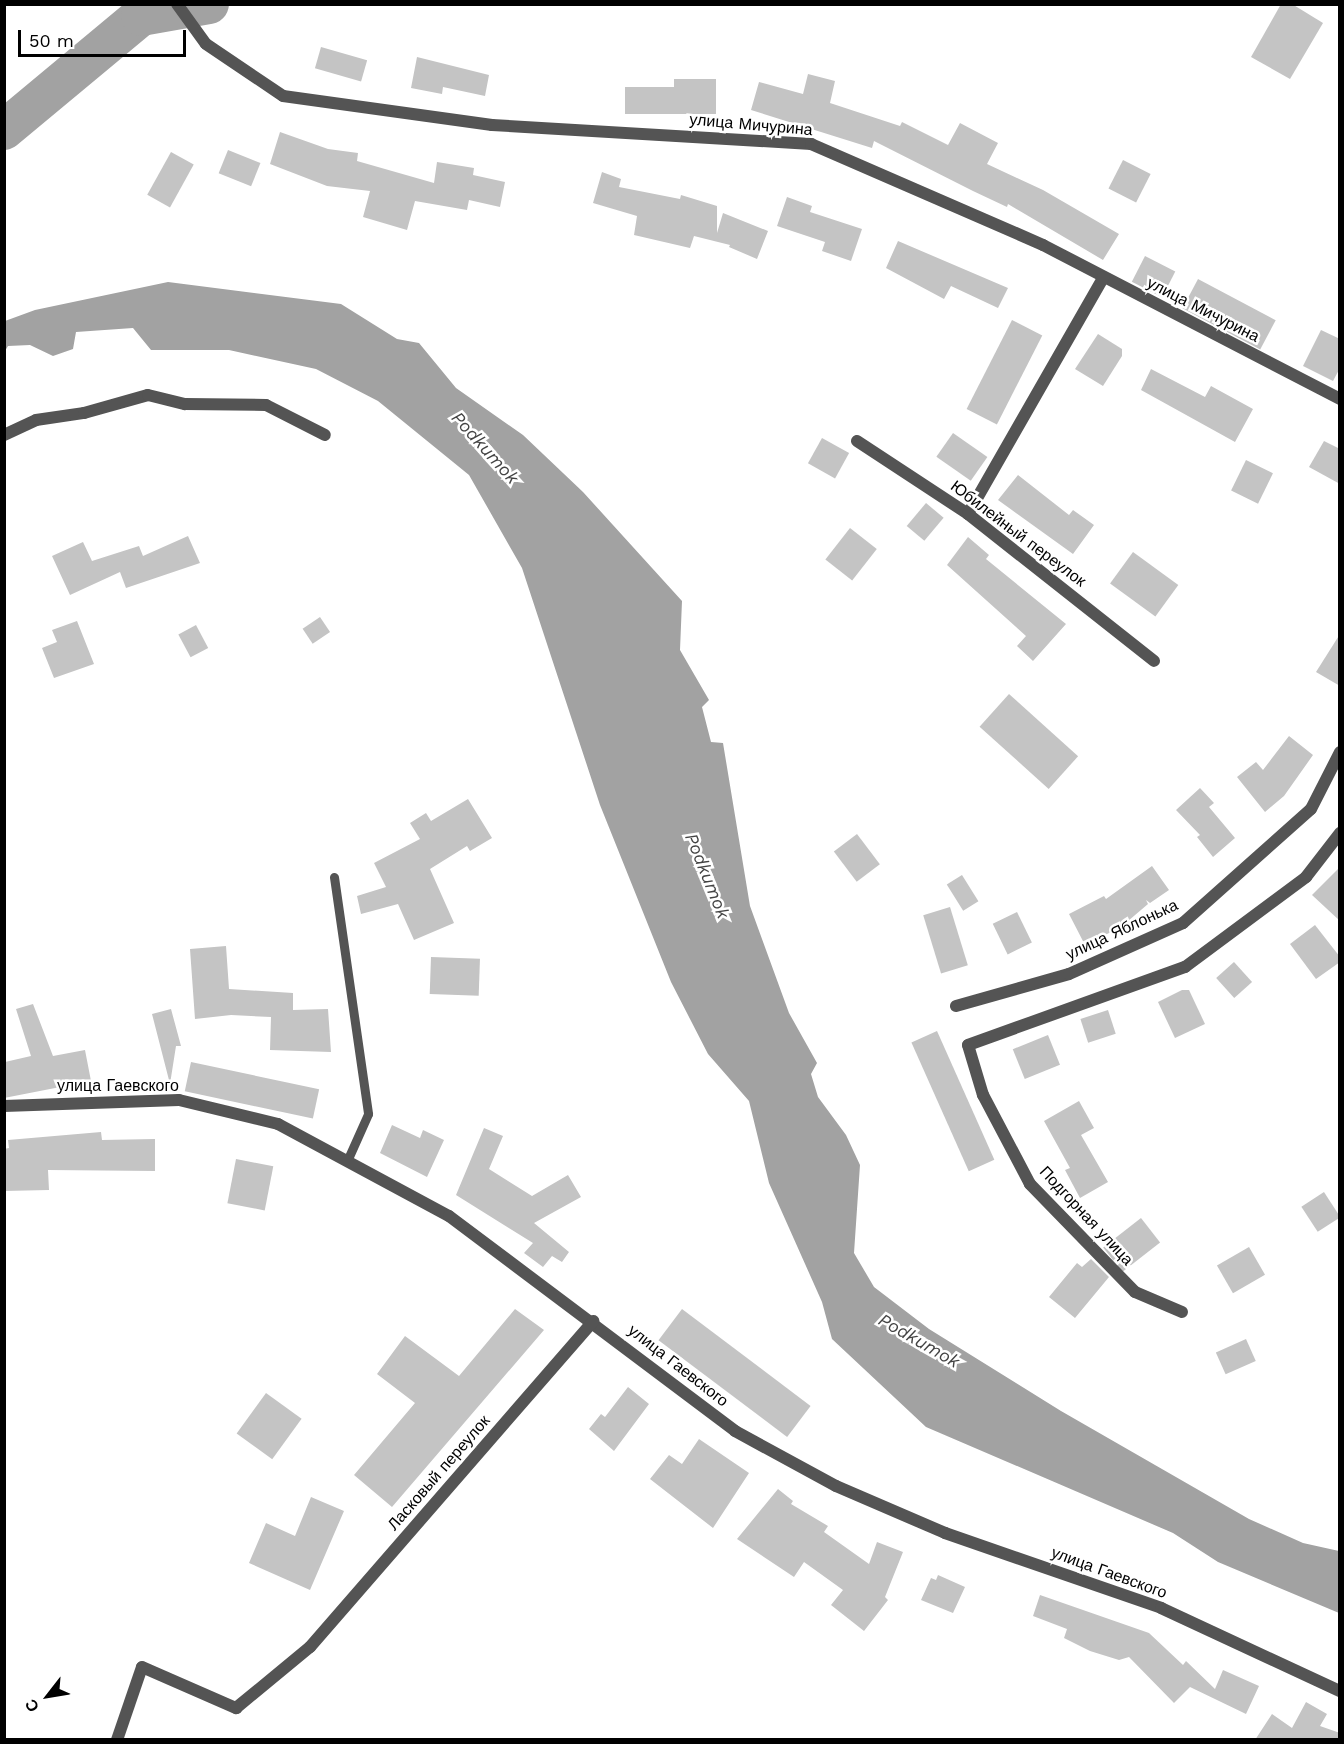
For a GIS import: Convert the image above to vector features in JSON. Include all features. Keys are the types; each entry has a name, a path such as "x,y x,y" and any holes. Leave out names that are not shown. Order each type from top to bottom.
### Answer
{"street":[{"name":"улица Мичурина","path":"177,4 206,44 283,96 492,125 811,144 1042,245 1340,399"},
{"path":"968,514 1104,277"},
{"path":"4,435 36,420 84,413 148,395 185,404 266,405 325,435"},
{"name":"Юбилейный переулок","path":"857,441 968,514 1154,661"},
{"name":"улица Яблонька","path":"956,1006 1069,974 1183,924 1311,808 1340,752"},
{"name":"Подгорная улица","path":"1182,1312 1135,1292 1030,1184 983,1095 968,1045 1185,968 1306,877 1340,833"},
{"name":"улица Гаевского","path":"4,1106 179,1100 278,1124 449,1216 593,1321 735,1431 836,1486 945,1533 1161,1608 1340,1691"},
{"name":"Ласковый переулок","path":"117,1740 142,1667 236,1708 310,1647 593,1321"}],"lane":[{"path":"334,877 368,1114 347,1161"}],"water":[{"name":"Podkumok","path":"168,282 341,304 397,339 419,343 456,388 523,435 583,492 682,601 680,650 709,700 702,707 711,742 723,743 750,906 789,1013 817,1063 811,1074 818,1097 846,1135 860,1165 854,1253 874,1287 929,1329 1061,1411 1249,1519 1303,1543 1339,1551 1339,1613 1218,1562 1173,1533 926,1427 832,1339 822,1302 769,1183 749,1101 708,1054 671,982 600,805 522,568 469,475 378,401 316,369 229,350 151,350 133,328 76,332 73,349 53,356 30,345 8,346 5,351 5,321 35,310"}],"building":[{"path":"1281,4 1292,4 1323,23 1290,79 1251,57"},
{"path":"321,47 367,60 361,81 315,68"},
{"path":"417,57 489,75 485,96 443,87 442,94 411,88"},
{"path":"808,74 835,81 830,103 900,126 902,122 948,145 960,123 998,143 987,164 1043,190 1119,234 1103,260 1008,204 1007,207 874,141 872,148 751,110 759,82 803,94"},
{"path":"674,79 716,79 716,114 625,114 625,87 674,87"},
{"path":"280,132 328,149 358,153 357,161 434,183 437,162 474,168 473,175 505,182 500,207 469,200 467,210 415,201 407,230 363,217 370,191 327,186 270,164"},
{"path":"228,150 260,163 251,186 219,173"},
{"path":"171,152 194,165 170,207 147,195"},
{"path":"1123,160 1151,174 1136,203 1108,189"},
{"path":"602,172 621,179 619,187 680,199 681,195 717,206 717,233 723,213 768,231 757,259 729,247 730,245 694,236 690,248 634,235 637,216 593,203"},
{"path":"787,197 812,206 810,212 862,229 851,261 822,251 825,242 777,226"},
{"path":"898,241 1008,288 998,308 951,286 944,299 886,268"},
{"path":"1145,256 1175,271 1162,297 1132,282"},
{"path":"1198,279 1276,320 1260,349 1183,308"},
{"path":"1012,320 1042,335 997,425 967,409"},
{"path":"1321,330 1340,339 1340,368 1333,381 1303,366"},
{"path":"1098,334 1122,349 1122,356 1103,386 1075,369"},
{"path":"1151,369 1205,397 1211,386 1253,409 1235,442 1141,390"},
{"path":"953,433 987,457 971,481 936,457"},
{"path":"822,438 849,453 835,478 808,463"},
{"path":"1324,441 1340,449 1340,484 1309,467"},
{"path":"1246,460 1273,473 1258,504 1231,491"},
{"path":"1018,475 1069,515 1073,510 1094,525 1073,554 998,500"},
{"path":"926,503 944,518 924,541 907,526"},
{"path":"850,528 877,549 852,580 825,560"},
{"path":"188,536 200,563 126,588 120,572 70,595 52,556 83,542 92,561 139,546 143,556"},
{"path":"968,537 989,555 986,559 1066,624 1033,661 1017,646 1026,636 947,565"},
{"path":"1133,552 1178,585 1155,616 1110,584"},
{"path":"320,617 330,632 313,644 303,629"},
{"path":"77,621 94,664 54,678 42,648 57,642 52,630"},
{"path":"196,625 208,648 191,657 178,634"},
{"path":"1340,634 1340,686 1316,672"},
{"path":"1009,694 1078,756 1049,789 980,727"},
{"path":"1289,736 1313,755 1284,796 1265,812 1237,777 1256,762 1263,770"},
{"path":"1200,788 1214,803 1209,807 1235,838 1213,857 1197,837 1200,835 1176,810"},
{"path":"468,799 492,838 470,851 467,846 430,869 454,923 414,940 398,904 361,914 357,896 386,887 374,863 420,839 410,823 426,813 431,821"},
{"path":"857,834 880,864 857,882 834,851"},
{"path":"1152,866 1169,890 1150,903 1146,900 1148,904 1121,927 1085,945 1069,914 1104,896 1106,899"},
{"path":"1340,867 1340,921 1312,895"},
{"path":"962,875 978,901 963,911 947,885"},
{"path":"950,907 968,965 941,974 923,915"},
{"path":"1017,912 1032,943 1008,954 993,924"},
{"path":"1315,925 1340,957 1340,962 1316,979 1290,944"},
{"path":"226,946 229,989 293,993 293,1010 328,1009 331,1052 270,1050 271,1017 231,1015 195,1019 190,949"},
{"path":"431,957 480,959 479,996 430,994"},
{"path":"1234,962 1252,982 1234,998 1216,978"},
{"path":"1182,990 1189,990 1205,1024 1175,1038 1158,1002"},
{"path":"33,1004 53,1056 85,1050 91,1081 4,1098 5,1062 31,1056 16,1009"},
{"path":"171,1009 181,1046 176,1046 170,1084 152,1014"},
{"path":"1108,1010 1116,1034 1088,1043 1080,1019"},
{"path":"937,1031 994,1160 969,1171 911,1042"},
{"path":"1048,1035 1060,1065 1025,1079 1013,1049"},
{"path":"191,1062 319,1089 313,1119 185,1091"},
{"path":"1079,1101 1094,1128 1081,1135 1108,1182 1080,1198 1065,1170 1070,1168 1044,1121"},
{"path":"392,1125 420,1138 423,1130 444,1140 427,1177 380,1153"},
{"path":"484,1128 503,1136 489,1169 532,1196 568,1175 581,1197 534,1223 569,1252 562,1262 552,1256 543,1267 524,1253 533,1243 456,1195"},
{"path":"101,1132 102,1140 155,1139 155,1171 48,1170 49,1190 4,1191 4,1149 9,1148 8,1140"},
{"path":"236,1159 273,1166 265,1210 227,1203"},
{"path":"1324,1192 1340,1217 1318,1232 1301,1207"},
{"path":"1141,1218 1160,1242 1122,1272 1103,1248"},
{"path":"1249,1247 1265,1275 1233,1293 1217,1266"},
{"path":"1091,1259 1109,1277 1075,1318 1049,1297 1077,1263 1082,1267"},
{"path":"515,1309 544,1330 392,1507 354,1475 415,1403 377,1374 405,1336 459,1376"},
{"path":"682,1309 811,1406 787,1437 659,1340"},
{"path":"1246,1339 1256,1361 1226,1374 1216,1352"},
{"path":"628,1387 649,1404 614,1451 589,1429 601,1414 605,1417"},
{"path":"266,1393 302,1419 272,1459 237,1433"},
{"path":"699,1439 749,1473 713,1528 650,1479 669,1455 682,1464"},
{"path":"778,1489 793,1501 791,1504 828,1526 824,1532 869,1564 877,1542 903,1552 885,1597 888,1600 864,1631 831,1605 843,1590 804,1562 794,1577 737,1539"},
{"path":"311,1497 344,1511 310,1590 249,1563 266,1523 295,1536"},
{"path":"938,1575 965,1587 953,1613 921,1600 931,1578 936,1580"},
{"path":"1040,1595 1149,1633 1183,1665 1186,1661 1215,1689 1223,1670 1259,1686 1246,1714 1190,1687 1174,1703 1129,1657 1119,1660 1090,1651 1064,1638 1067,1629 1033,1616"},
{"path":"1306,1702 1327,1714 1320,1726 1340,1733 1340,1740 1255,1740 1272,1714 1292,1728"}],"waterway":[{"path":"4,130 141,16 209,4"}]}
